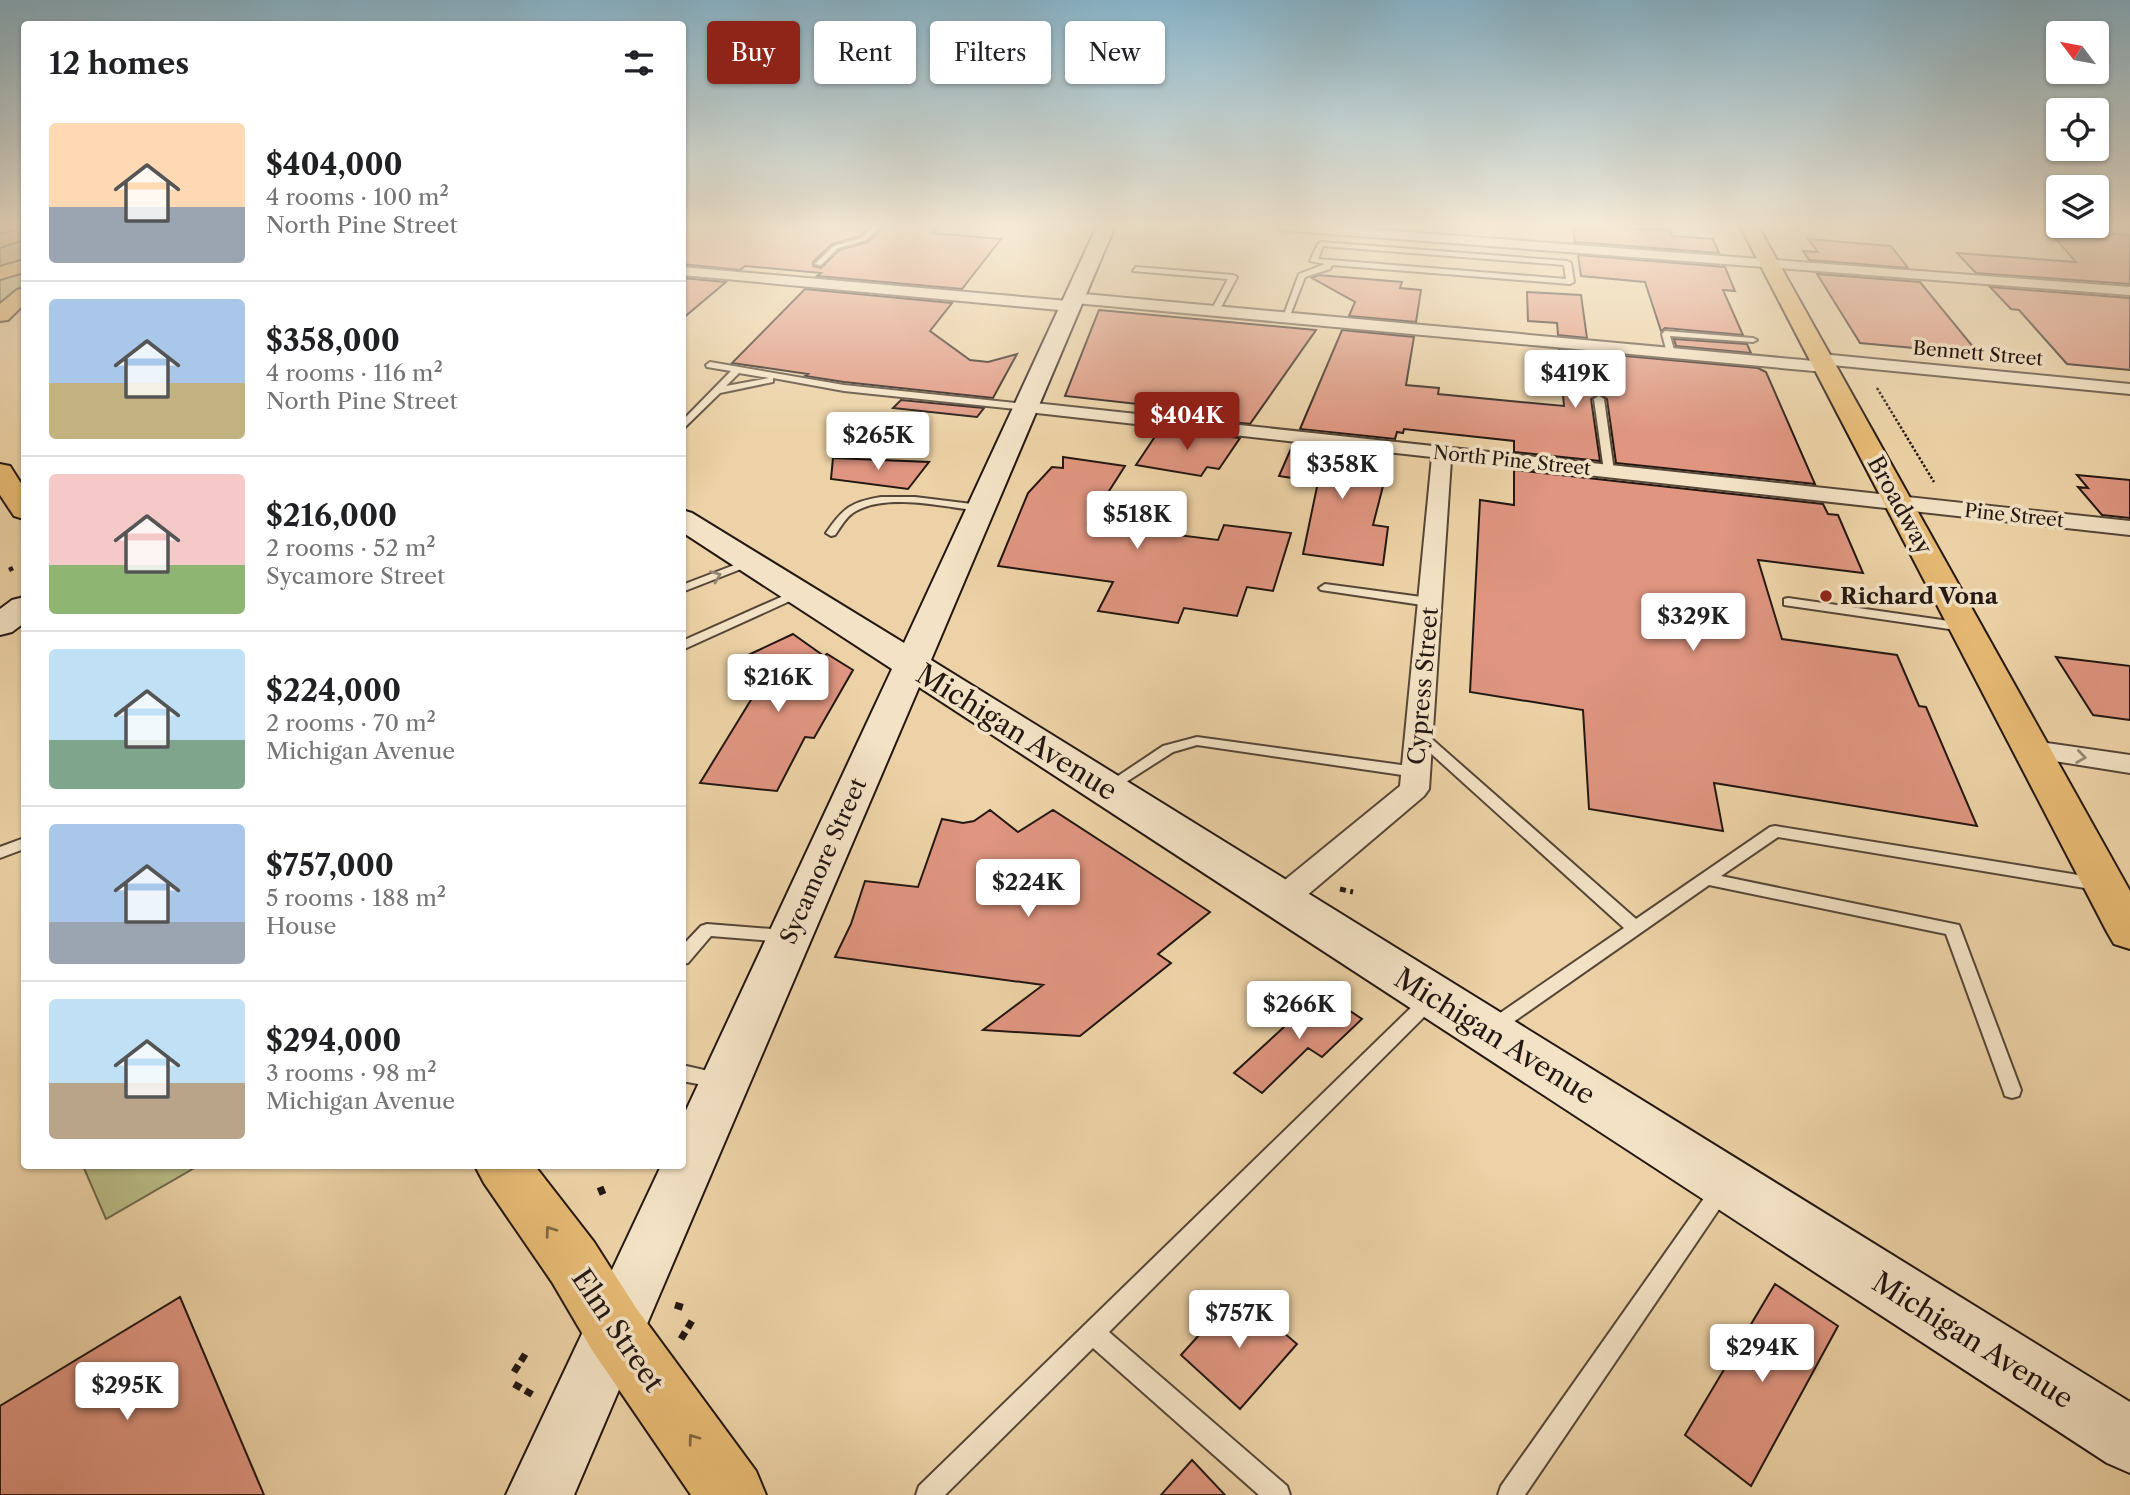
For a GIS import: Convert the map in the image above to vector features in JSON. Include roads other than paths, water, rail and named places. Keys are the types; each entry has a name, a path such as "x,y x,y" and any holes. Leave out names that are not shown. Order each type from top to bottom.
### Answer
{"main road":[{"name":"Broadway","path":"1786,296 2130,932"},
{"path":"0,316 21,297"},
{"path":"0,472 21,505"},
{"name":"Elm Street","path":"505,1169 573,1262 614,1329 732,1495"}],"street":[{"name":"Bennett Street","path":"994,296 1216,311 1671,353 2130,388"},
{"name":"Sycamore Street","path":"540,1495 1075,296"},
{"name":"North Pine Street","path":"1025,407 1899,502"},
{"name":"Cypress Street","path":"1281,900 1414,789 1442,453"},
{"name":"Pine Street","path":"1899,502 2130,528"},
{"name":"Michigan Avenue","path":"686,522 2130,1440"},
{"path":"0,625 21,609"},
{"path":"2033,750 2130,764"}],"lane":[{"path":"1216,311 1224,296"},
{"path":"1285,318 1294,296"},
{"path":"1671,353 1666,334 1668,333 1753,341"},
{"name":"North Pine Street","path":"709,365 844,388 1025,407"},
{"path":"686,424 737,370"},
{"path":"720,390 781,377"},
{"path":"1600,398 1609,471"},
{"path":"831,533 851,508 871,502 897,500 980,508"},
{"path":"686,587 750,562"},
{"path":"1325,588 1429,602"},
{"path":"686,644 799,593"},
{"path":"1788,601 1965,627"},
{"path":"1418,735 1635,928"},
{"path":"1106,788 1168,749 1197,740 1416,772"},
{"path":"1487,1031 1775,831 2105,885"},
{"path":"0,853 21,844"},
{"path":"1707,879 1953,929 2012,1090"},
{"path":"686,954 707,930 790,937"},
{"path":"928,1495 1433,997"},
{"path":"686,1074 726,1082"},
{"path":"1510,1495 1726,1183"},
{"path":"1092,1332 1278,1495"}],"place":[{"name":"Richard Vona","path":"1826,596"}]}
